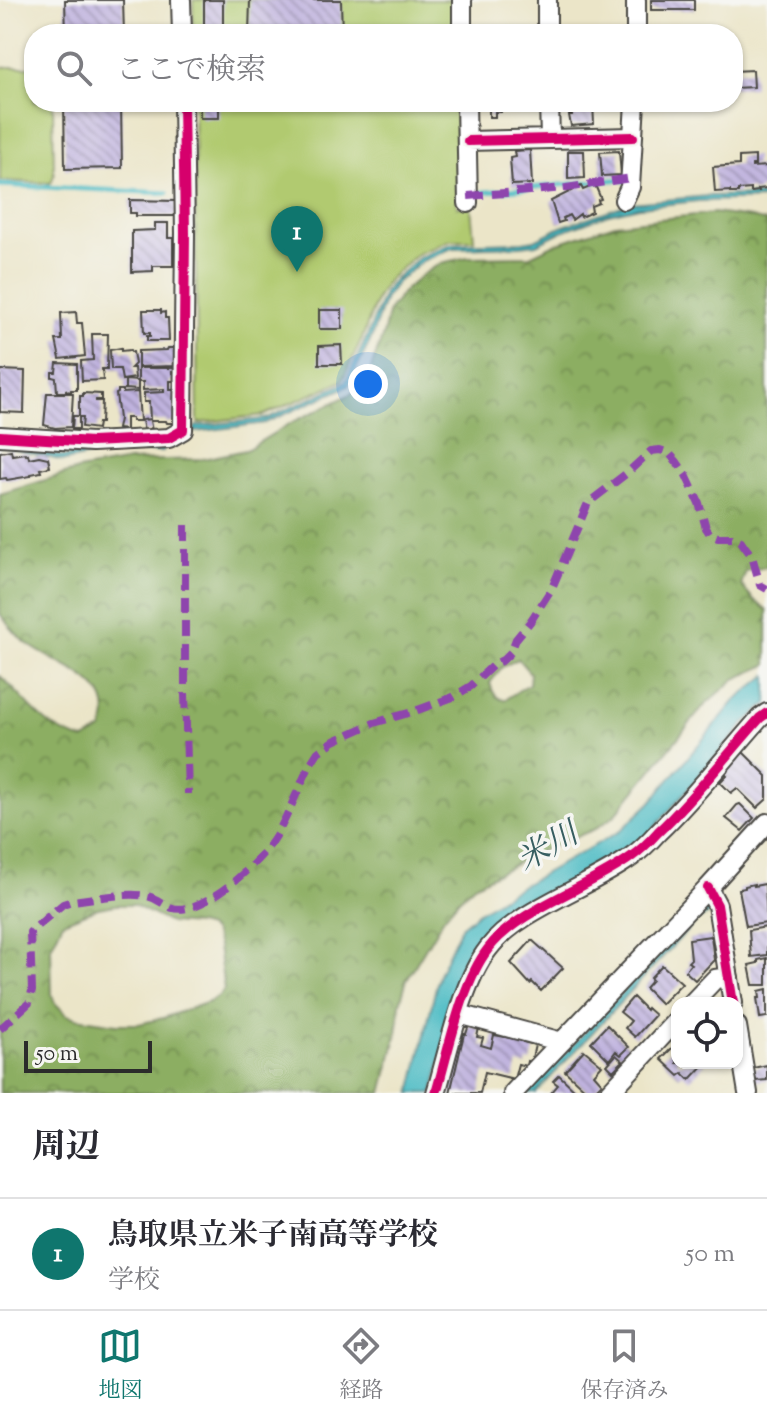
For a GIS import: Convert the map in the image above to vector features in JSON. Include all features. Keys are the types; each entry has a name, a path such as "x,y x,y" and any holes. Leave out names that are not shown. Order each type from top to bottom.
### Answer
{"street":[{"path":"181,0 182,24"},
{"path":"462,0 462,24"},
{"path":"547,0 547,24"},
{"path":"636,0 636,24"},
{"path":"0,436 92,442 169,438 183,430 183,112"},
{"path":"467,112 468,203"},
{"path":"549,112 550,139"},
{"path":"624,200 630,187 634,112"},
{"path":"468,141 633,137"},
{"path":"436,1093 477,964 491,945 521,920 634,856 679,812 750,728 767,713"},
{"path":"513,1093 767,823"},
{"path":"708,888 717,905 732,997"},
{"path":"698,997 715,979 729,977"},
{"path":"459,1014 562,1042"},
{"path":"609,1093 671,1026"},
{"path":"743,1063 748,1093"}],"green space":[{"path":"193,0 454,0 455,24 193,24"},
{"path":"0,67 24,67 24,112 53,112 54,175 51,183 0,181"},
{"path":"194,112 456,112 457,207 471,207 474,240 450,240 417,254 388,280 377,298 342,381 264,415 198,423"},
{"path":"714,213 767,222 767,567 746,571 741,585 767,610 767,665 735,679 704,706 614,816 595,829 541,851 474,885 458,900 444,917 407,979 382,1093 0,1093 0,676 37,714 69,735 84,740 102,730 106,713 103,699 95,687 25,642 0,614 0,494 78,470 129,461 203,459 246,450 291,423 351,394 368,376 389,310 405,290 441,263 468,257 530,256 555,244 615,224","holes":["518,659 530,673 529,684 501,699 494,694 490,683 502,667","134,905 170,923 197,925 213,932 224,989 220,995 209,1002 139,1024 117,1024 67,1015 52,995 51,947 63,922 98,908"]}],"water":[{"path":"767,195 767,199 639,207 608,214 536,244 452,248 422,261 396,283 385,298 370,341 348,386 265,423 194,432 198,426 266,419 345,383 384,293 420,257 451,244 535,240 561,227 631,203 709,196"},
{"path":"0,442 65,457 110,447 163,447 163,452 112,451 64,461 0,446"},
{"path":"767,675 767,704 746,722 643,841 589,876 499,925 480,941 463,972 433,1093 411,1093 439,974 461,927 507,894 620,831 650,803 734,702"},
{"path":"702,907 711,910 696,921 536,1093 528,1093"}],"building":[{"path":"65,0 123,0 124,24 66,24"},
{"path":"204,0 223,0 223,24 204,24"},
{"path":"250,0 341,0 342,24 249,24"},
{"path":"651,0 694,0 694,10 651,10"},
{"path":"743,70 753,70 754,87 743,88"},
{"path":"64,112 121,112 122,168 65,169"},
{"path":"200,112 219,112 219,118 200,118"},
{"path":"572,112 593,112 594,124 571,126 569,115"},
{"path":"530,150 532,184 512,185 510,158 515,157 514,151"},
{"path":"568,151 584,151 585,178 568,179"},
{"path":"619,151 621,175 602,176 600,152"},
{"path":"755,156 752,167 767,166 767,188 751,192 751,189 738,190 738,193 715,192 713,167 739,165 739,157"},
{"path":"595,185 601,199 591,206 592,212 581,217 580,214 572,220 569,215 558,223 551,201 581,186 583,190"},
{"path":"130,200 176,201 176,216 136,216 136,213 130,213"},
{"path":"155,223 168,223 168,238 173,238 173,266 153,266 153,271 132,272 132,231 155,230"},
{"path":"143,310 165,312 169,341 147,341 150,333 144,333"},
{"path":"319,310 342,310 342,329 319,329"},
{"path":"76,312 77,323 82,323 85,356 60,359 56,340 62,340 61,313"},
{"path":"92,334 108,334 107,369 102,369 103,380 82,381 81,361 93,360"},
{"path":"341,345 342,364 319,364 319,346"},
{"path":"121,348 121,351 133,352 135,364 131,368 134,368 135,378 122,380 120,369 111,369 110,350"},
{"path":"175,348 176,366 138,367 138,351"},
{"path":"57,363 77,364 77,390 57,392 56,378 52,377 52,372 56,372"},
{"path":"138,368 176,368 172,371 174,381 170,381 170,390 175,390 176,420 173,423 150,421 152,431 144,432 142,420 150,419 149,402 144,402 144,393 164,392 164,389 143,390 143,382 138,382"},
{"path":"0,370 25,371 24,413 0,412"},
{"path":"125,380 138,381 138,390 125,389"},
{"path":"118,390 123,390 123,393 138,392 140,421 126,418 126,430 117,429"},
{"path":"47,393 73,393 71,427 44,425"},
{"path":"83,393 101,394 101,400 96,400 102,401 101,423 98,423 97,429 82,427 83,417 79,417 79,429 72,429 73,416 79,416 80,396"},
{"path":"11,450 12,455 25,453 29,458 48,458 50,467 40,469 41,472 31,476 0,479 0,452"},
{"path":"743,752 767,776 767,799 757,808 737,788 731,793 720,782 727,775 724,772"},
{"path":"740,804 754,818 742,831 726,818"},
{"path":"765,884 767,923 746,926 739,889"},
{"path":"767,927 767,955 751,957 749,930"},
{"path":"711,936 714,960 695,980 685,971 691,964 688,962 691,959 689,939"},
{"path":"532,940 563,968 541,991 511,963"},
{"path":"767,958 767,985 753,985 749,965"},
{"path":"662,965 682,983 661,1004 645,988"},
{"path":"767,989 767,1017 760,1018 757,998 760,998 759,991"},
{"path":"633,997 655,1015 635,1037 625,1028 631,1021 620,1012"},
{"path":"469,1025 479,1028 477,1037 483,1038 481,1045 491,1048 494,1035 511,1036 535,1045 531,1062 527,1061 526,1066 518,1064 514,1079 485,1072 480,1093 450,1093"},
{"path":"607,1025 629,1047 621,1055 616,1051 609,1060 591,1042"},
{"path":"671,1049 671,1068 661,1059"},
{"path":"584,1050 602,1065 594,1074 602,1083 592,1093 565,1071"},
{"path":"616,1055 623,1061 613,1071 607,1065"},
{"path":"767,1065 767,1080 755,1081 753,1068"},
{"path":"672,1069 700,1069 690,1080 683,1073 679,1076"},
{"path":"559,1075 578,1093 551,1093 558,1085 553,1081"}],"waterway":[{"path":"475,193 624,181"},
{"path":"0,185 167,193"}],"marked path":[{"path":"468,196 566,188 631,178"},
{"path":"0,1029 29,1003 32,991 30,932 63,904 120,895 153,898 173,908 200,904 231,884 269,846 318,752 334,741 374,723 453,697 503,660 552,588 588,503 651,451 669,453 677,462 699,503 710,534 741,541 752,556 760,585 767,589"},
{"path":"185,525 188,794"}],"cycle path":[{"path":"0,436 92,442 169,438 183,430 183,112"},
{"path":"468,141 633,137"},
{"path":"436,1093 463,999 488,949 517,922 614,868 649,842 767,713"},
{"path":"708,888 717,905 732,997"}],"place":[{"name":"鳥取県立米子南高等学校","path":"297,272"}],"water label":[{"name":"米川","path":"547,846"}]}
